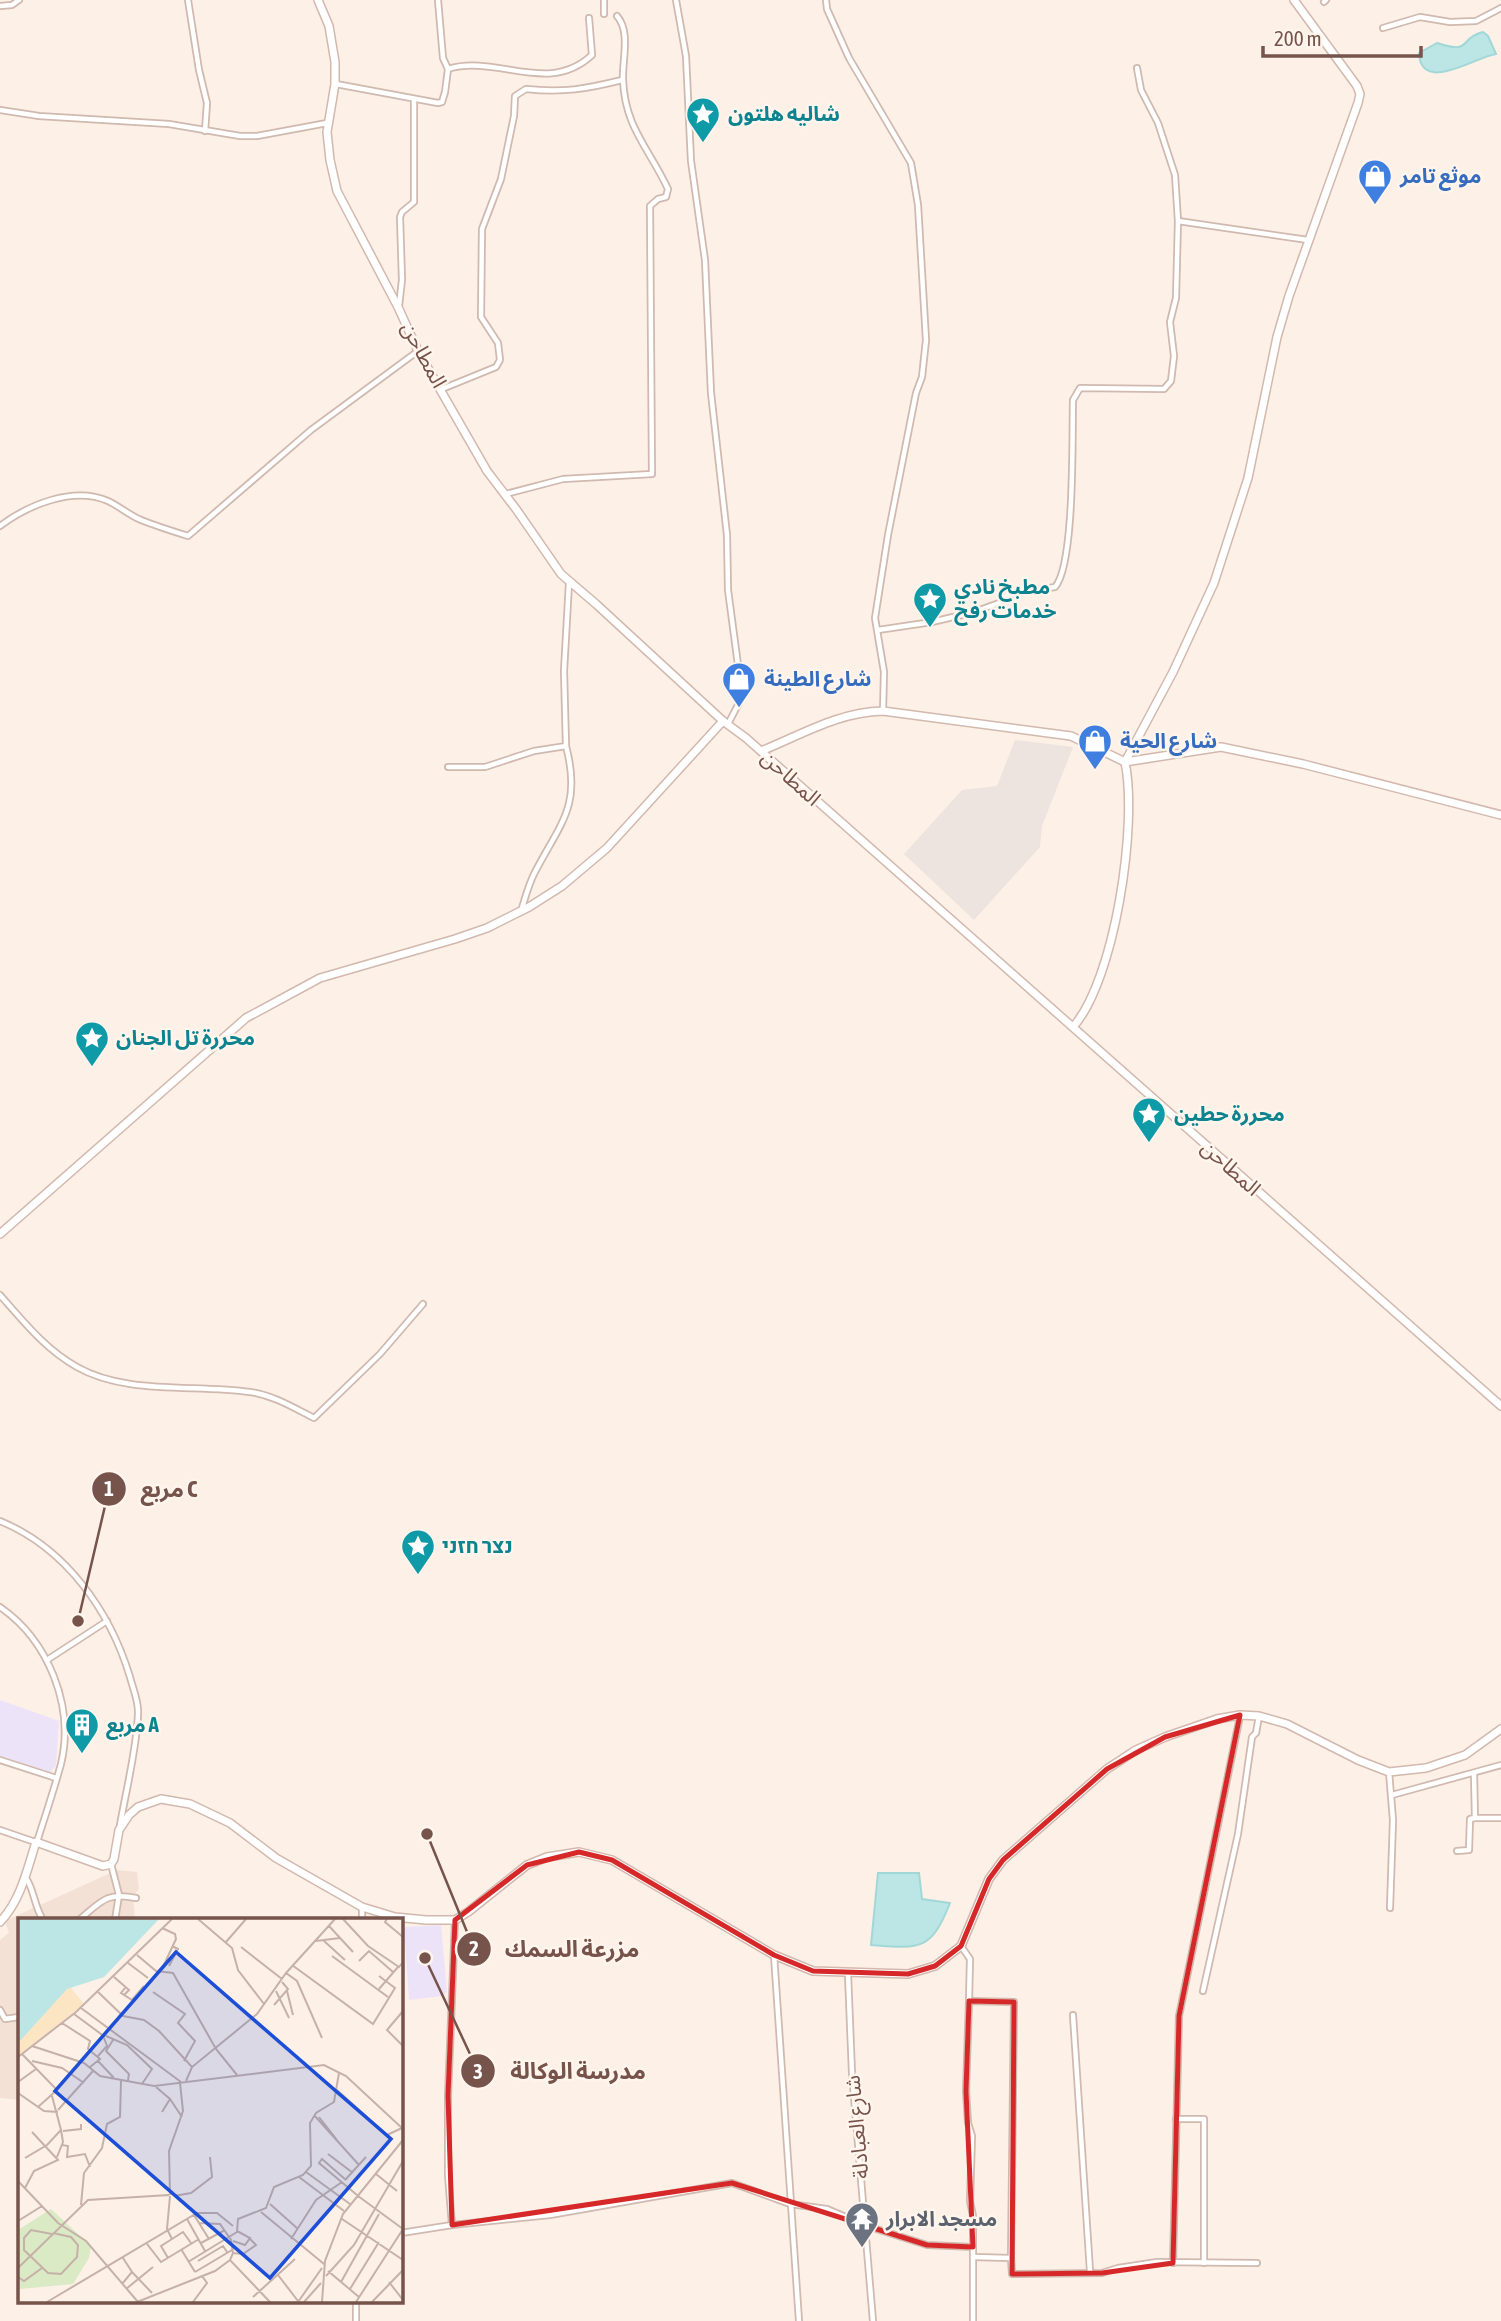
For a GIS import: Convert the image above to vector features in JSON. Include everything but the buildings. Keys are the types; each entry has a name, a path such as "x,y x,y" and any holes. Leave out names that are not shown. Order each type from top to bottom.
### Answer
{"street":[{"path":"0,6 12,5 19,0"},
{"path":"188,0 199,70 206,93 208,112 205,131"},
{"name":"المطاحن","path":"318,0 332,39 335,62 335,84 327,123 330,160 337,191 418,351 487,471 561,574 726,723 761,751 1501,1406"},
{"path":"335,84 442,102 448,69 443,58 438,0"},
{"path":"604,0 604,14"},
{"path":"0,1234 246,1018 320,978 455,940 521,911 562,886 607,848 726,723 740,701 740,680 728,590 727,535 711,393 705,260 691,161 686,56 676,0"},
{"path":"826,0 827,9 849,58 911,163 918,205 926,340 922,377 916,393 888,535 875,618 884,672 883,711"},
{"path":"1073,1027 1083,1016 1094,995 1116,925 1129,811 1129,781 1125,762 1174,672 1214,583 1248,478 1289,296 1360,94 1351,76 1294,0"},
{"path":"1383,28 1420,16 1450,22 1476,21 1501,8"},
{"path":"506,494 563,479 652,474 650,206 668,194 659,170 629,121 622,80 624,34 622,22 617,16"},
{"path":"448,69 470,65 560,74 585,62 592,55 589,18"},
{"path":"878,630 974,612 999,603 1007,594 1055,587 1062,580 1073,483 1073,400 1080,388 1164,389 1171,381 1174,356 1170,322 1176,298 1178,221 1175,175 1161,132 1141,90 1137,68"},
{"path":"442,389 496,367 500,360 498,342 481,317 482,229 501,178 514,116 515,96 526,89 555,92 622,80"},
{"path":"398,307 402,280 400,217 414,202 414,99"},
{"path":"0,110 38,116 169,124 257,136 327,123"},
{"path":"1178,221 1308,240"},
{"path":"0,526 16,514 50,500 78,496 107,500 140,519 188,536 311,430 418,351"},
{"path":"521,911 533,876 566,816 570,803 572,770 566,746 564,671 570,582"},
{"path":"761,751 821,724 872,711 883,711 1071,736 1125,762 1221,747 1303,764 1501,815"},
{"path":"448,767 485,767 534,751 566,746"},
{"path":"0,1294 41,1342 61,1357 97,1377 127,1385 251,1392 277,1400 314,1418 380,1354 423,1304"},
{"path":"0,1521 40,1544 80,1581 120,1645 139,1712 111,1864 119,1895 115,1918"},
{"path":"0,1607 19,1620 47,1660 58,1688 65,1722 61,1762 26,1878 9,1912 0,1922"},
{"path":"47,1660 107,1621"},
{"path":"1173,2263 1179,2016 1240,1715"},
{"path":"119,1830 129,1815 149,1802 161,1800 190,1804 230,1823 276,1858 362,1906 395,1917 426,1920 454,1920 468,1913 527,1865 547,1857 579,1852 612,1860 775,1955 813,1971 908,1974 935,1966 961,1946 989,1879 1003,1860 1107,1769 1136,1750 1165,1737 1217,1718 1259,1716 1287,1724 1389,1772 1426,1768 1465,1755 1501,1729"},
{"path":"1203,1991 1238,1834 1252,1737 1256,1732 1259,1716"},
{"path":"0,1760 56,1778"},
{"path":"1392,1795 1501,1765"},
{"path":"1389,1772 1393,1820 1390,1908"},
{"path":"1474,1773 1475,1818"},
{"path":"1457,1851 1469,1850 1470,1819 1501,1818"},
{"path":"0,1831 103,1866 111,1864"},
{"path":"26,1878 35,1908 42,1918"},
{"path":"80,1918 109,1897 119,1895 136,1898"},
{"path":"362,1906 362,1918"},
{"path":"452,2225 448,2069 454,1920"},
{"path":"961,1946 970,1958 966,2091 968,2123 972,2136 970,2201 973,2321"},
{"path":"775,1955 799,2321"},
{"name":"شارع العبادلة","path":"848,1974 853,2088 867,2226 873,2321"},
{"path":"969,2001 1014,2002 1012,2274 1090,2271 1102,2273 1157,2263 1257,2263"},
{"path":"0,2010 5,2020 18,2017"},
{"path":"1073,2015 1090,2271"},
{"path":"1176,2119 1204,2119 1204,2263"},
{"path":"402,2233 550,2215 732,2183 790,2204 827,2209 867,2226 927,2245 973,2248"},
{"path":"973,2257 1011,2259"}],"highlighted area":[{"path":"1240,1715 1179,2016 1173,2263 1102,2273 1012,2274 1014,2002 969,2001 966,2091 973,2247 927,2245 732,2183 452,2225 448,2096 455,1920 527,1865 579,1852 612,1860 774,1955 813,1971 908,1974 935,1966 961,1946 989,1879 1003,1860 1107,1769 1165,1737"}],"shaded area":[{"path":"1015,740 1073,747 1042,826 1040,847 974,920 904,854 962,790 997,786"},
{"path":"0,1700 59,1721 56,1766 50,1772 0,1756"},
{"path":"117,1870 137,1872 139,1889 133,1896 135,1918 18,1918 18,2100 0,2098 0,1940 9,1933 5,1921"},
{"path":"441,1925 447,1992 442,1996 409,2000 404,1927"}],"water":[{"path":"1483,32 1488,36 1496,54 1439,72 1429,71 1422,65 1419,53 1437,43 1461,46"},
{"path":"878,1873 919,1873 922,1899 950,1903 937,1930 930,1938 913,1946 871,1945"}],"place":[{"name":"شاليه هلتون","path":"703,144"},
{"name":"موثع تامر","path":"1375,206"},
{"name":"مطبخ نادي خدمات رفح","path":"930,629"},
{"name":"شارع الطينة","path":"739,709"},
{"name":"شارع الحية","path":"1095,771"},
{"name":"محررة تل الجنان","path":"92,1068"},
{"name":"محررة حطين","path":"1149,1144"},
{"name":"נצר חזני","path":"418,1576"},
{"name":"مربع C","path":"78,1621"},
{"name":"مربع A","path":"82,1755"},
{"name":"مزرعة السمك","path":"427,1834"},
{"name":"مدرسة الوكالة","path":"425,1958"},
{"name":"مسجد الابرار","path":"862,2249"}]}
